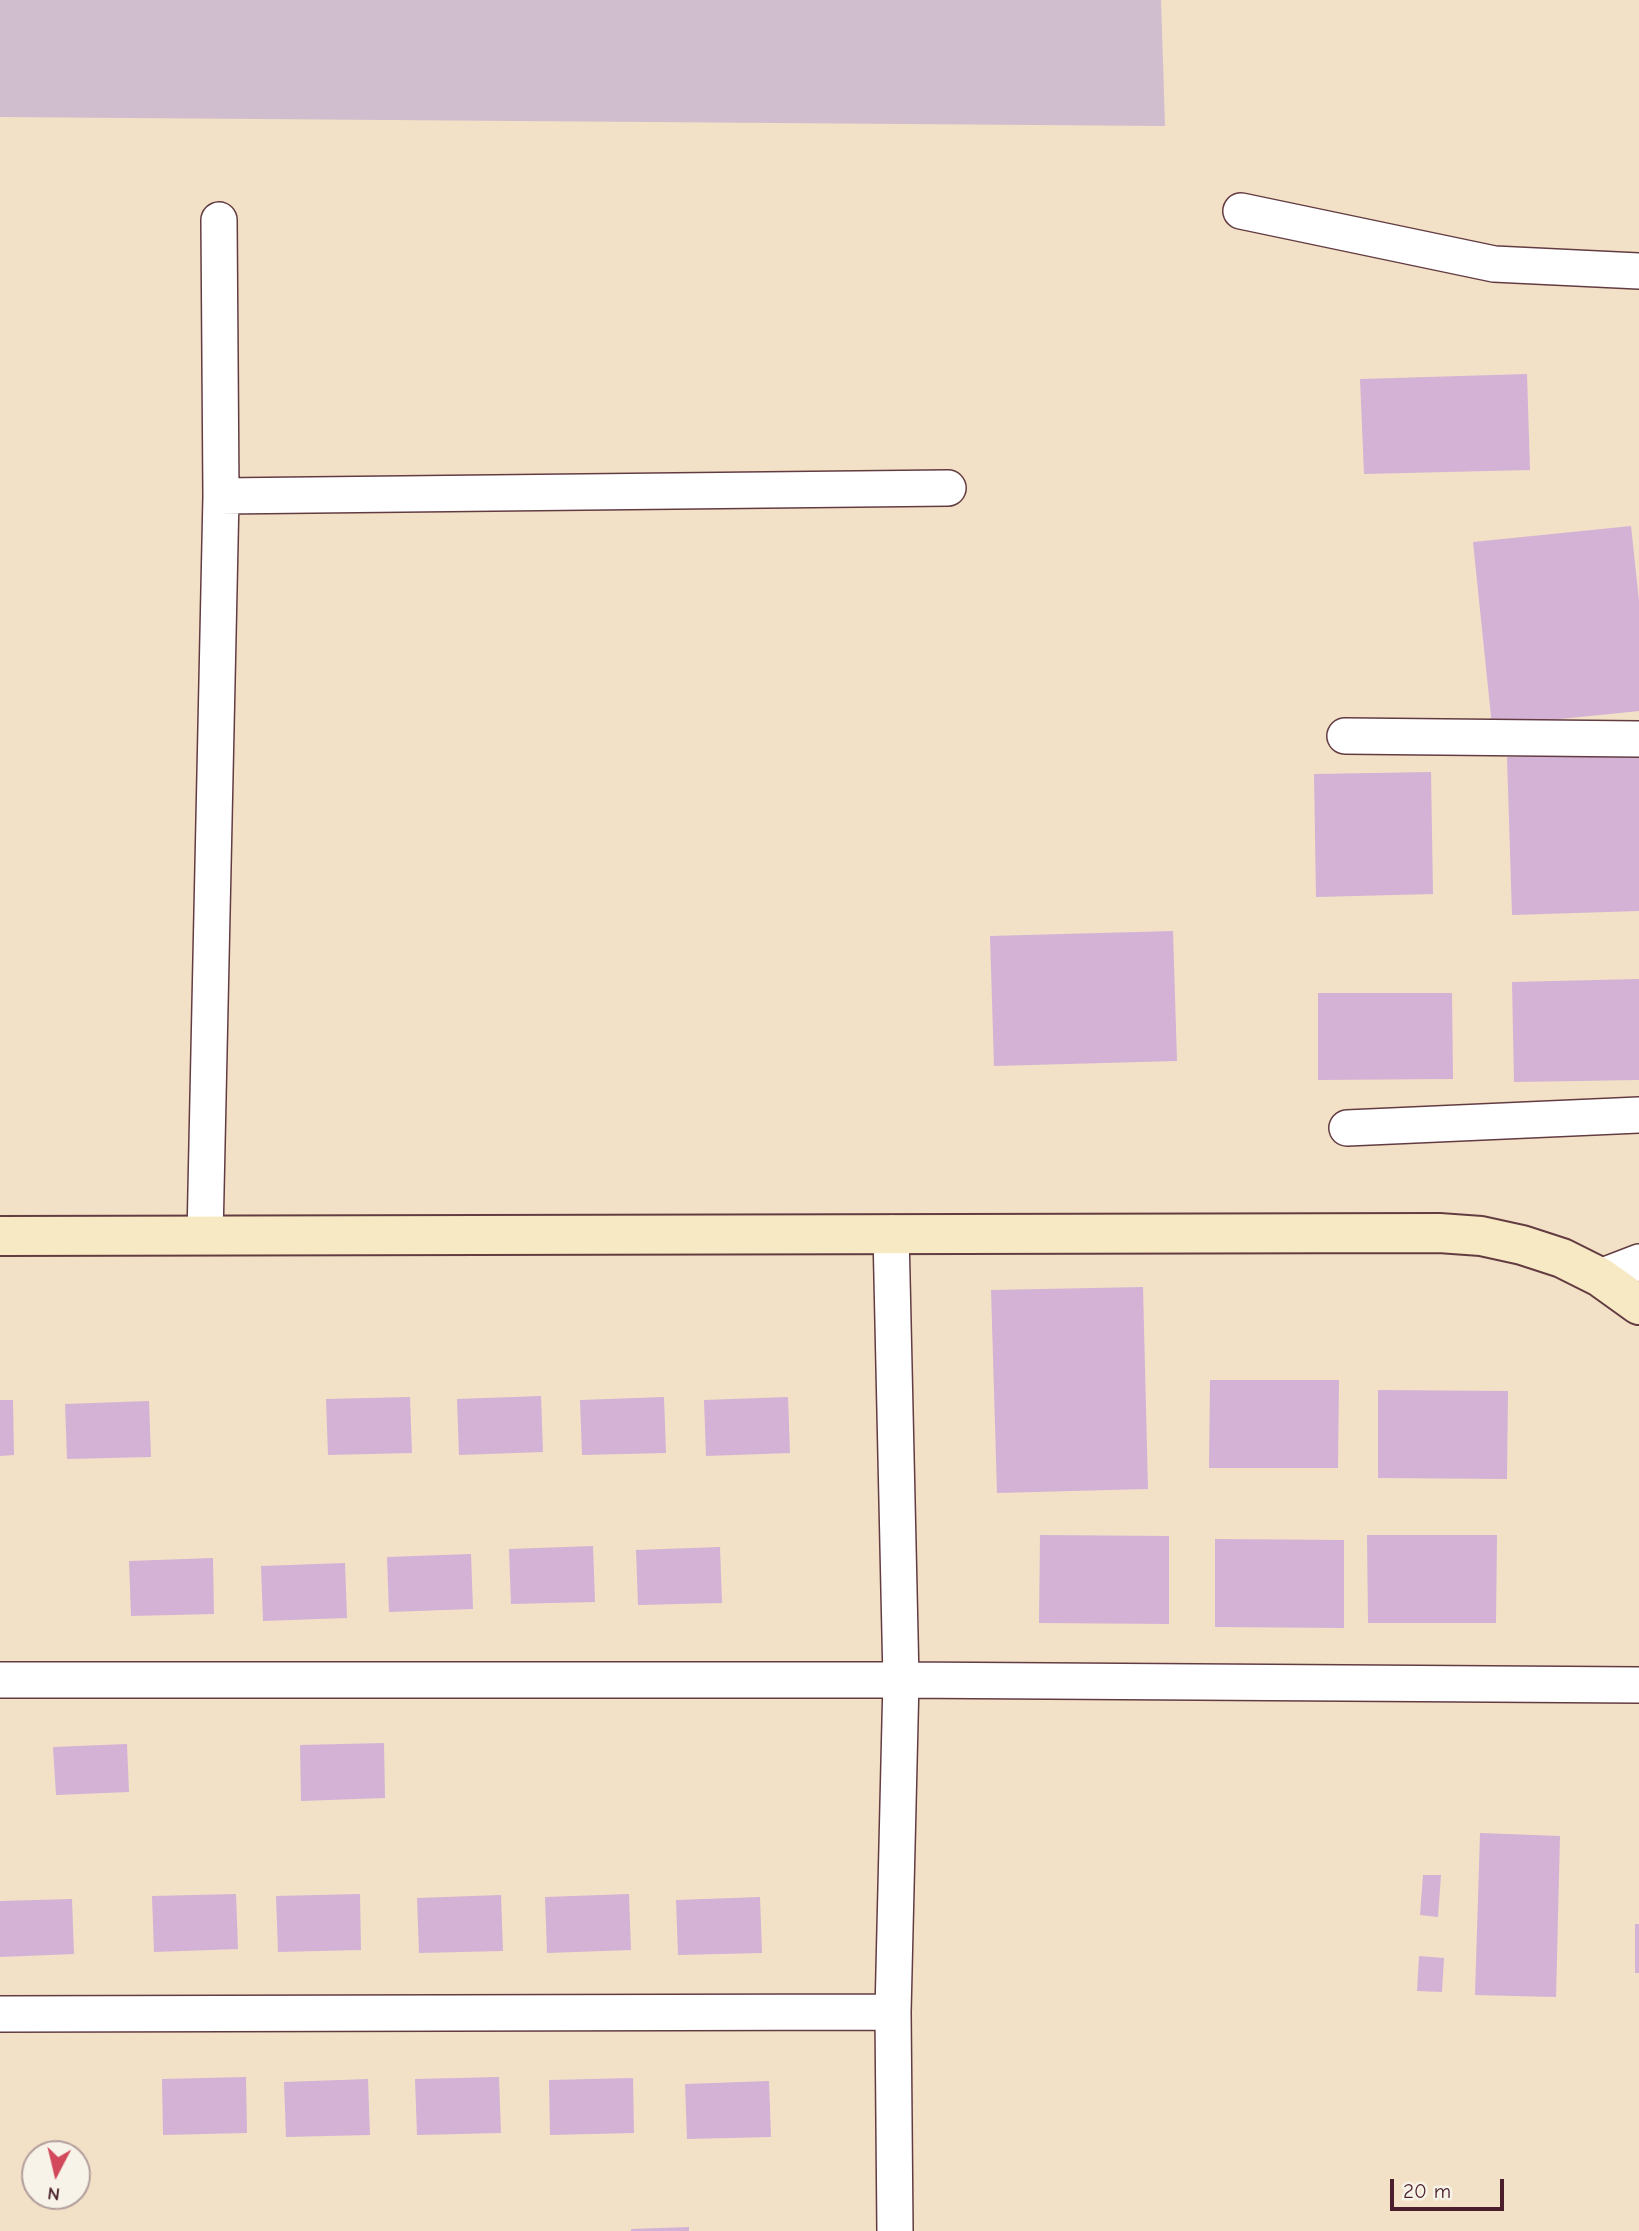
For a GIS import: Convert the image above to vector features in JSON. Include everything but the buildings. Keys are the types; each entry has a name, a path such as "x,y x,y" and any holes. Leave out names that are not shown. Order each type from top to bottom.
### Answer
{"main road":[{"path":"0,1236 1389,1231 1460,1234 1522,1245 1562,1258 1600,1277 1639,1305"}],"street":[{"path":"1241,211 1494,264 1639,271"},
{"path":"205,1236 221,496 219,220"},
{"path":"221,496 948,488"},
{"path":"1345,736 1639,740"},
{"path":"1347,1128 1639,1115"},
{"path":"891,1233 901,1680 893,2012 895,2231"},
{"path":"1600,1277 1639,1262"},
{"path":"0,1680 901,1680 1639,1685"},
{"path":"0,2014 893,2012"}],"shaded area":[{"path":"0,0 1161,0 1165,126 0,117"}]}
